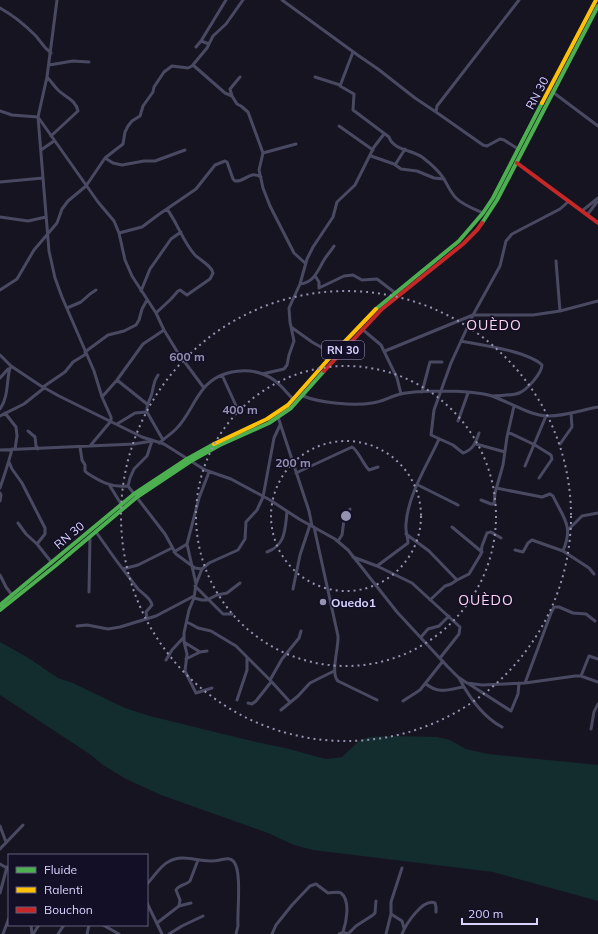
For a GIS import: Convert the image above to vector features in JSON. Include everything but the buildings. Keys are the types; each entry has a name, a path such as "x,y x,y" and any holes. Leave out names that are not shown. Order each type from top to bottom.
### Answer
{"main road":[{"name":"RN 30","path":"0,605 121,504 218,442 277,414 294,399 365,319 394,292 460,241 493,198 554,84 596,0"},
{"name":"RN 30","path":"189,460 278,417 291,408 382,309 445,260 467,240 497,200 598,6"},
{"path":"517,163 598,223"},
{"name":"RN 30","path":"0,610 90,537 135,495"}],"street":[{"path":"57,0 51,53 38,117 42,178 49,251 55,278 85,353 94,371 102,397 111,417 111,421 90,446"},
{"path":"196,47 226,0"},
{"path":"0,290 17,278 34,250 57,223 65,204 86,186 105,158 124,143 127,129 132,121 140,116 143,106 164,72 172,66 188,68 193,65 209,44 213,36 226,24 243,0"},
{"path":"282,0 352,52 378,69 415,98 483,145 487,146 500,139 518,149"},
{"path":"436,112 437,106 519,0"},
{"path":"0,8 21,22 35,35 43,47 51,53"},
{"path":"201,41 209,44"},
{"path":"340,85 352,52"},
{"path":"48,65 73,61 88,62"},
{"path":"193,65 225,93 232,96"},
{"path":"47,77 58,90 76,105 78,111 51,136"},
{"path":"240,77 230,89 237,104 248,112 263,153 259,168 270,206 290,246 297,256 306,263"},
{"path":"315,77 340,85 342,89 354,94 353,108 356,113 390,137 390,141 396,146 423,158 444,179 456,198 462,203 483,213"},
{"path":"554,93 598,126"},
{"path":"0,111 12,115 38,117"},
{"path":"38,117 86,186 114,221 119,233 125,260 132,276 156,313 178,353 204,388"},
{"path":"339,126 373,150"},
{"path":"262,374 286,367 294,341 289,308 300,284 306,263 313,247 333,217 337,202 355,185 373,150 384,134"},
{"path":"41,150 54,141"},
{"path":"263,153 296,144"},
{"path":"395,165 405,149"},
{"path":"105,158 113,163 122,165 144,161 156,161 185,150"},
{"path":"371,156 395,165 403,170 444,179"},
{"path":"119,233 142,227 200,186 217,163 227,162 235,181 240,181 254,174 261,177"},
{"path":"1,181 42,178"},
{"path":"582,211 598,199"},
{"path":"587,215 598,199"},
{"path":"479,433 476,444 464,454 452,444 432,436 432,415 440,391 473,315 500,266 505,244 508,238 519,230 560,209 569,201"},
{"path":"156,313 178,291 180,290 187,295 212,277 212,269 188,247 167,209"},
{"path":"0,217 28,221 46,217"},
{"path":"142,291 150,269 171,239 181,232"},
{"path":"300,284 304,284 315,276 334,246"},
{"path":"556,261 560,311"},
{"path":"315,276 319,282 319,288 344,276 353,275 360,279 377,279 394,292"},
{"path":"0,284 4,287"},
{"path":"67,308 81,302 96,290"},
{"path":"0,416 24,404 65,372 73,362 108,335 124,331 136,325 147,300"},
{"path":"385,351 473,315 533,315 560,311 598,301"},
{"path":"291,327 312,342 333,354"},
{"path":"362,329 381,345 385,351 397,378 401,394"},
{"path":"102,397 117,380 142,344 164,330"},
{"path":"303,396 356,405 373,403 401,394 422,392 440,391 492,396 518,393 537,376 542,367 542,364 537,361 517,352 461,341"},
{"path":"0,355 11,367 44,388 152,441"},
{"path":"422,392 430,362 442,362"},
{"path":"0,378 11,367"},
{"path":"0,409 3,405 6,394 11,367"},
{"path":"0,450 134,444 161,441 176,429 204,388 222,375 234,371 246,370 262,374 275,381 294,399"},
{"path":"158,375 153,384 151,395 147,404 147,412 161,441 209,472 230,479 338,541 397,612 458,677 511,711 518,694 519,683"},
{"path":"222,375 238,410"},
{"path":"117,380 147,404"},
{"path":"458,422 468,393"},
{"path":"492,396 514,406 546,416 571,413 598,407"},
{"path":"481,500 494,504 496,488 503,465 514,406"},
{"path":"117,424 135,413 147,412"},
{"path":"0,488 17,436 16,427 6,413"},
{"path":"560,444 572,427 571,413"},
{"path":"525,466 546,416"},
{"path":"278,417 280,425 284,431 309,511 338,636 338,650 334,671 336,680 377,700"},
{"path":"195,585 202,569 209,563 233,553 242,545 247,535 246,522 257,510 263,497 274,438 280,425"},
{"path":"16,427 21,427"},
{"path":"28,432 36,437 36,446 38,449"},
{"path":"508,432 535,445 551,455 552,457 539,478"},
{"path":"377,566 408,543 406,533 407,520 418,485 439,439"},
{"path":"128,486 134,469 148,456 152,441"},
{"path":"476,444 505,452"},
{"path":"80,447 82,460 85,465 85,471 100,482 110,486 128,486"},
{"path":"296,473 348,447 356,449 369,470 378,467"},
{"path":"9,462 22,483 45,528 45,534 37,544"},
{"path":"209,472 197,505 187,544 195,585 194,597 188,616 184,642 187,654 185,671 195,692 198,693 212,688"},
{"path":"418,485 458,505"},
{"path":"110,486 121,504"},
{"path":"128,486 164,534 178,557 195,568 202,569"},
{"path":"496,488 542,497 552,495 567,523 568,530 563,551"},
{"path":"0,493 0,501"},
{"path":"338,541 342,535 344,520 350,510"},
{"path":"267,552 272,550 284,537 287,512"},
{"path":"568,530 582,516 598,513"},
{"path":"18,523 52,563"},
{"path":"293,589 300,555 312,526"},
{"path":"452,527 482,552"},
{"path":"95,531 123,570 152,603 146,612 146,619"},
{"path":"430,600 441,589 469,574 482,552 482,546 487,533 491,532 501,538"},
{"path":"406,533 429,550 457,580"},
{"path":"89,592 90,537"},
{"path":"515,550 523,552 528,543 532,540 563,551 589,568 594,574"},
{"path":"174,552 187,544"},
{"path":"123,570 138,565 172,548"},
{"path":"352,557 377,566 412,584 460,627 460,632 426,684 420,690 403,701"},
{"path":"0,575 6,587 12,594"},
{"path":"77,626 87,624 108,629 120,628 156,616 194,597 207,600 216,595 227,593 240,583"},
{"path":"195,585 207,600 223,614 232,614"},
{"path":"525,683 550,613 554,607 559,607 573,613 586,614 595,620"},
{"path":"421,637 428,629 439,626 449,616"},
{"path":"187,624 220,635 236,646 290,702"},
{"path":"248,703 252,704 256,702 271,681 282,659 299,638 301,631"},
{"path":"166,660 172,650 184,637"},
{"path":"184,642 200,652"},
{"path":"186,659 200,652 207,651"},
{"path":"581,676 589,656 598,659"},
{"path":"237,700 247,670 247,657"},
{"path":"281,710 310,683 334,671"},
{"path":"467,683 482,685 540,682 569,676 581,676 598,682"},
{"path":"458,677 463,687 485,716 492,722 502,727"},
{"path":"426,684 432,689 441,691 463,687"},
{"path":"591,729 594,712 598,704"},
{"path":"0,849 23,825"},
{"path":"0,826 6,842"},
{"path":"148,883 168,861 184,857 209,862 231,859 238,871 238,926 236,934"},
{"path":"179,906 180,900 176,890 179,886 190,881 198,860"},
{"path":"0,864 8,868 0,893"},
{"path":"386,934 391,914 391,902 402,868"},
{"path":"272,934 276,925 292,905 310,886 316,884 328,893 338,892 343,895 346,904 347,916 343,932"},
{"path":"339,934 343,932 348,934 356,926 373,915 376,900"},
{"path":"157,923 179,906 191,903"},
{"path":"402,934 409,921 427,903 435,903 436,912"},
{"path":"148,905 162,934"},
{"path":"391,914 402,921 409,921"},
{"path":"169,934 203,916"},
{"path":"3,934 8,921"},
{"path":"402,921 404,928"},
{"path":"32,934 38,926"},
{"path":"105,926 119,934"}],"green space":[{"path":"0,642 27,657 58,678 73,683 125,708 150,716 326,759 342,757 359,741 369,737 394,736 437,737 450,740 466,749 488,754 598,765 598,901 493,872 313,850 294,845 268,833 161,795 126,779 103,765 91,755 0,695"}],"traffic: fast":[{"path":"482,223 497,200 598,6"},
{"path":"376,309 459,241 483,213 493,198 542,103"},
{"path":"0,610 137,497 191,461 220,445 269,423 291,408 324,371"},
{"path":"0,605 134,494 187,459 214,444"}],"traffic: slow":[{"path":"542,103 596,0"},
{"path":"214,444 267,419 288,405 333,354 376,309"}],"traffic: jam":[{"path":"517,163 598,223"},
{"path":"324,371 382,309 463,244 482,223"}],"place":[{"name":"Ouedo1","path":"323,602"}],"district":[{"name":"OUÈDO","path":"494,325"},
{"name":"OUÈDO","path":"486,600"}]}
